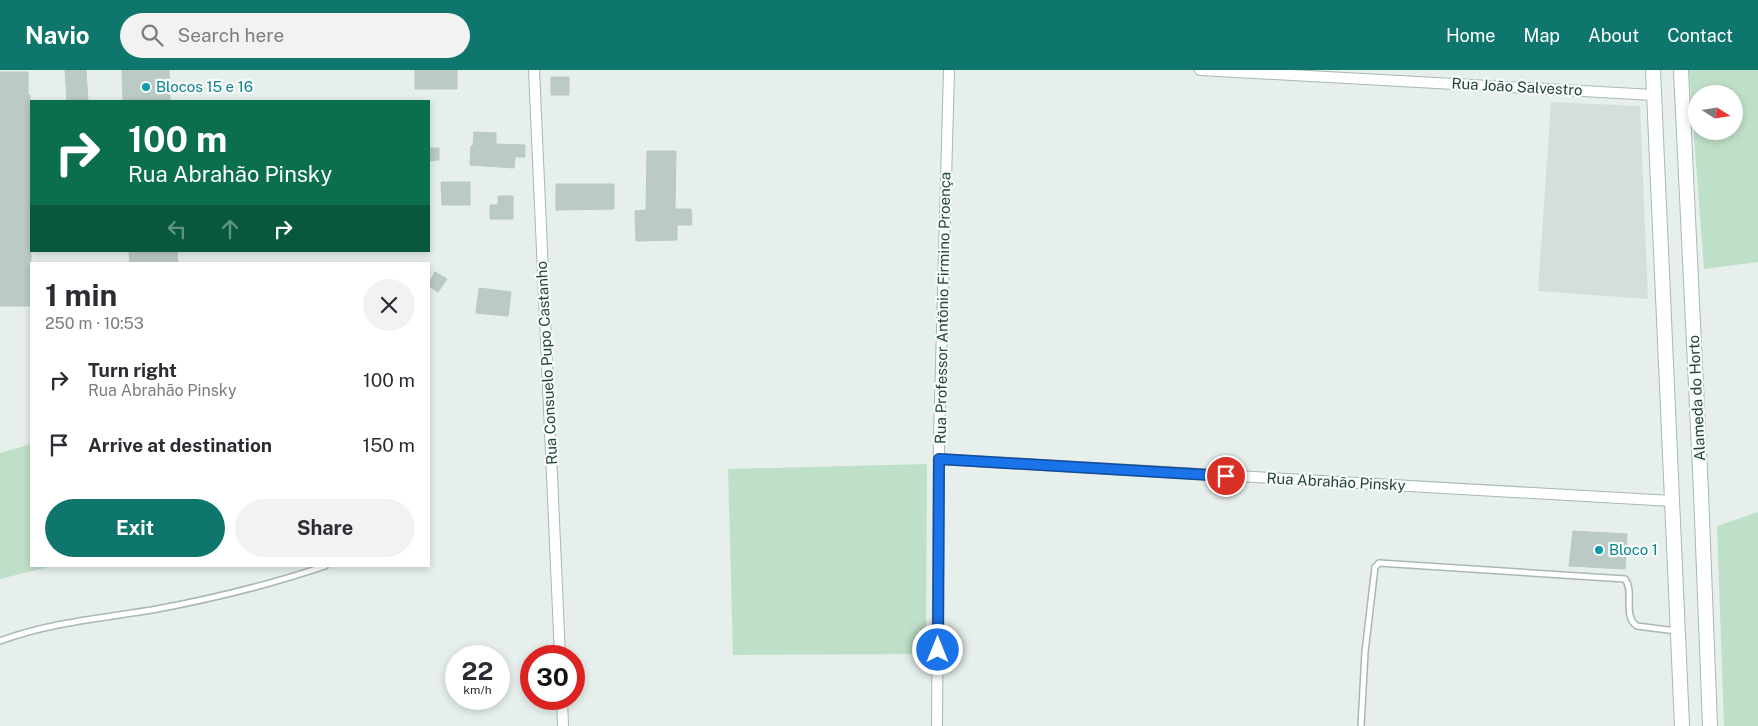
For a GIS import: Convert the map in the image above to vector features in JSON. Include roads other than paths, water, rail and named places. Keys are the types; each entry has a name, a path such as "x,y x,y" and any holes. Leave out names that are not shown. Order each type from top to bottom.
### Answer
{"main road":[{"name":"Alameda do Horto","path":"1653,70 1682,726"},
{"name":"Alameda do Horto","path":"1681,70 1710,726"}],"street":[{"name":"Rua Consuelo Pupo Castanho","path":"534,70 560,645"},
{"name":"Rua Professor Antônio Firmino Proença","path":"937,726 939,459 949,70"},
{"name":"Rua João Salvestro","path":"1200,70 1654,95"},
{"name":"Rua Abrahão Pinsky","path":"939,459 1672,501"},
{"path":"562,710 563,726"}],"lane":[{"path":"1361,726 1366,644 1375,566 1379,563 1625,579 1628,584 1630,614 1633,624 1679,631"},
{"path":"0,641 24,632 154,609 274,583 322,567"}],"place":[{"name":"Blocos 15 e 16","path":"146,87"},
{"name":"Bloco 1","path":"1599,550"}]}
